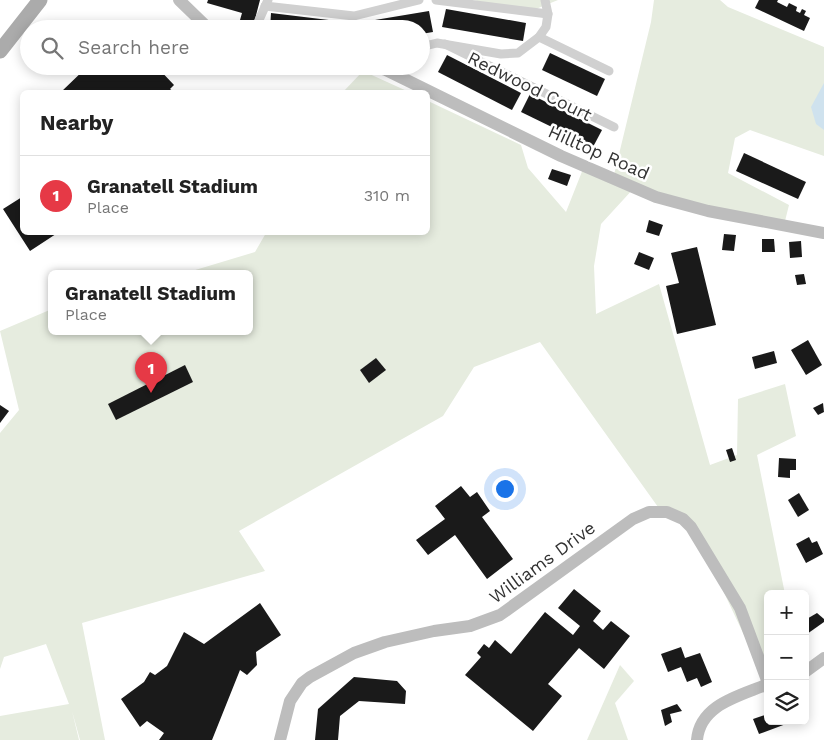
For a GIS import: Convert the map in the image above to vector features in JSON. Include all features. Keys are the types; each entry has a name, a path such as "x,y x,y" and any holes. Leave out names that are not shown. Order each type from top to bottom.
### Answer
{"main road":[{"path":"24,20 40,0"},
{"path":"0,50 20,25"}],"street":[{"path":"179,0 199,20"},
{"path":"259,20 266,3 354,16 419,0"},
{"path":"436,0 548,14"},
{"path":"430,45 437,43 506,54 518,53 539,37 546,26 548,14 546,0"},
{"path":"539,37 609,71"},
{"name":"Redwood Court","path":"445,44 614,127"},
{"path":"501,71 506,54"},
{"name":"Hilltop Road","path":"410,75 561,156 656,197 708,211 824,233"},
{"name":"Williams Drive","path":"280,740 290,701 295,692 310,677 354,653 385,642 434,631 470,626 500,615 632,518 649,512 658,511 676,515 691,527 740,608 767,680"},
{"path":"809,669 822,660"},
{"path":"697,740 700,725 712,710 764,686"}],"shaded area":[{"path":"472,0 558,0 531,11"},
{"path":"654,0 720,0 728,7 824,47 824,156 750,130 735,138 728,173 789,205 784,225 634,188 601,224 594,266 596,314 659,284 710,465 737,455 738,399 785,384 796,436 757,455 784,590 764,590 764,665 759,667 695,531 658,507 540,342 474,367 443,416 239,531 265,571 82,623 105,740 80,740 72,711 79,740 0,740 0,716 69,704 46,644 4,657 0,669 0,433 19,410 0,331 48,311 48,335 253,335 253,270 195,270 255,252 265,235 430,235 430,102 521,145 528,168 566,212 583,169 613,179 651,22"},
{"path":"359,75 372,75 405,90 345,90"},
{"path":"620,665 634,681 615,703 628,740 587,740"}],"water":[{"path":"824,83 824,130 816,124 811,107"}],"building":[{"path":"208,0 260,0 255,20 240,20 242,13 207,3"},
{"path":"759,0 778,0 777,2 787,7 789,3 797,7 796,11 800,13 802,9 806,11 804,15 810,18 804,31 755,8"},
{"path":"446,9 526,23 523,41 442,27"},
{"path":"429,11 433,32 430,32 430,20 375,20"},
{"path":"271,13 329,20 271,20"},
{"path":"550,53 605,79 597,96 542,70"},
{"path":"447,55 521,93 512,110 438,72"},
{"path":"79,75 165,75 174,85 170,89 171,90 63,90"},
{"path":"530,94 602,130 593,147 521,112"},
{"path":"744,153 806,182 798,199 736,171"},
{"path":"552,169 571,175 567,186 548,179"},
{"path":"20,198 20,235 54,235 30,251 3,209"},
{"path":"649,220 663,225 659,236 646,232"},
{"path":"724,234 736,235 734,251 722,250"},
{"path":"762,239 774,239 775,252 762,252"},
{"path":"801,241 802,257 790,258 789,242"},
{"path":"697,247 716,325 677,334 666,286 679,283 671,253"},
{"path":"639,252 654,258 649,270 634,264"},
{"path":"804,274 806,284 797,285 795,275"},
{"path":"808,340 822,365 806,375 791,350"},
{"path":"774,351 777,363 755,369 752,357"},
{"path":"376,358 386,370 369,383 360,370"},
{"path":"185,365 193,382 116,420 108,404"},
{"path":"823,403 824,412 818,415 813,408"},
{"path":"0,405 9,411 0,423"},
{"path":"732,448 736,460 730,462 726,450"},
{"path":"779,458 796,459 796,470 790,470 790,478 778,477"},
{"path":"461,486 470,497 477,492 490,511 482,517 513,559 487,579 455,535 428,555 416,540 445,519 435,506"},
{"path":"799,493 809,510 798,517 788,500"},
{"path":"809,537 812,543 817,541 823,554 806,563 796,544"},
{"path":"574,589 601,611 593,621 603,630 611,621 630,636 604,669 579,648 548,684 562,696 533,731 465,675 481,657 477,653 484,644 489,648 495,640 511,654 545,612 573,635 580,626 558,608"},
{"path":"260,603 281,635 256,652 257,665 247,675 240,670 212,740 159,740 164,733 147,721 140,727 121,699 144,682 150,672 155,675 167,666 184,632 204,644"},
{"path":"817,613 824,619 824,622 809,633 809,618"},
{"path":"681,647 685,658 700,653 712,682 701,687 697,678 687,682 681,667 668,672 661,654"},
{"path":"354,677 397,681 406,691 405,704 359,701 340,716 338,740 315,740 318,709"},
{"path":"677,704 682,711 670,714 672,722 665,726 661,710"},
{"path":"764,715 764,725 783,725 759,734 753,719"}],"place":[{"name":"Granatell Stadium","path":"151,393"}]}
